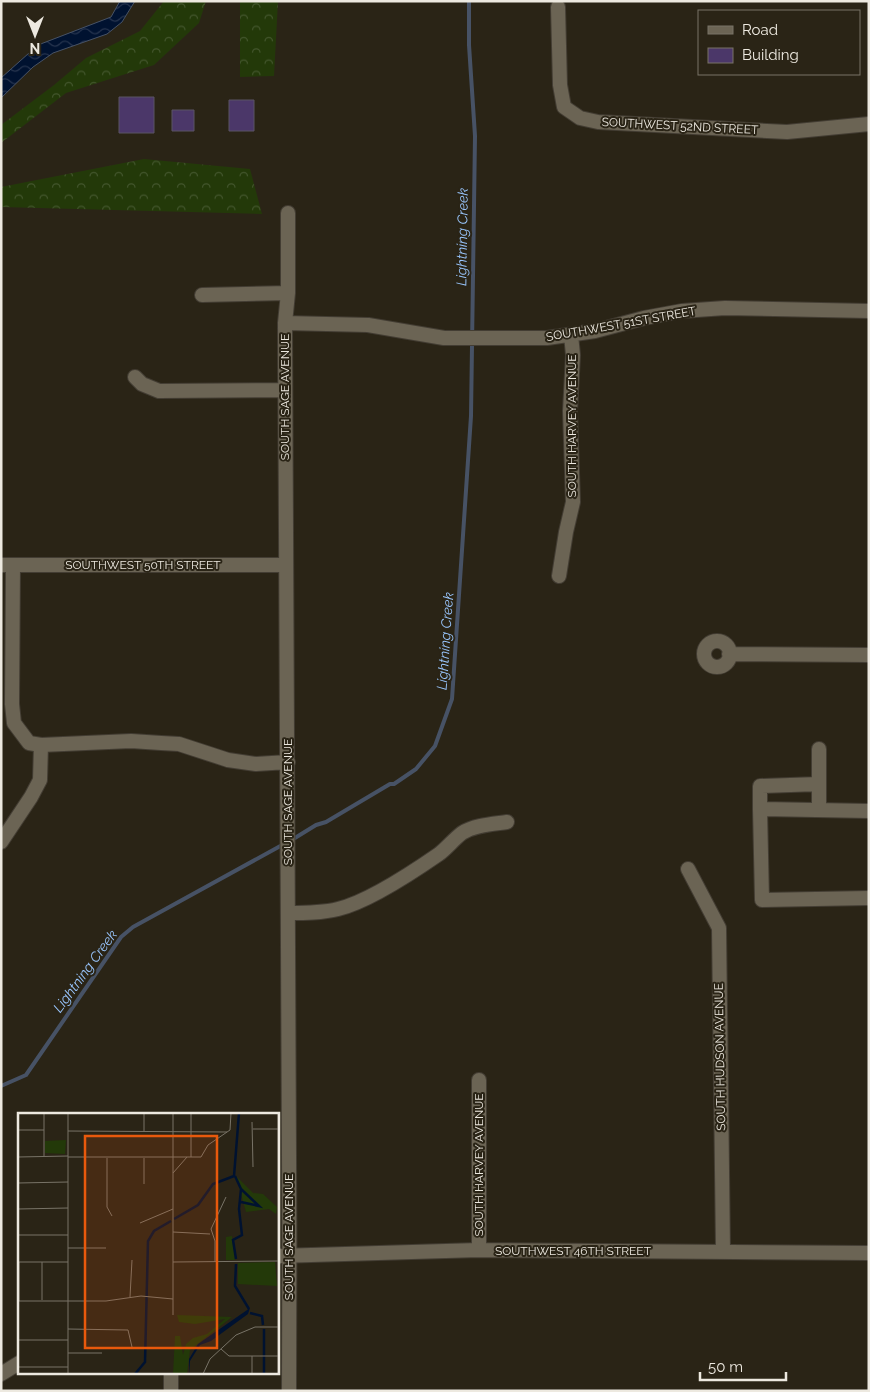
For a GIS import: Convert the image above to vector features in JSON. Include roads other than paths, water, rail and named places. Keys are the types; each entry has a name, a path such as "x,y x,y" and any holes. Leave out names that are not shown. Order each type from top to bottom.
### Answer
{"street":[{"name":"SOUTHWEST 52ND STREET","path":"558,7 560,85 564,107 580,118 598,122 787,132 869,124"},
{"name":"SOUTH SAGE AVENUE","path":"288,213 288,293 285,323 288,1145 284,1256 289,1391"},
{"path":"202,295 288,293"},
{"name":"SOUTHWEST 51ST STREET","path":"285,323 368,325 444,338 547,338 595,331 644,318 682,311 725,308 869,311"},
{"name":"SOUTH HARVEY AVENUE","path":"559,576 572,502 570,411 573,355 571,335"},
{"path":"135,377 142,384 159,391 285,390"},
{"path":"7,565 14,722 29,743 41,745 131,741 180,744 228,760 256,764 288,762"},
{"name":"SOUTHWEST 50TH STREET","path":"7,565 285,565"},
{"path":"729,654 869,655"},
{"path":"1,842 40,780 41,745"},
{"path":"819,749 819,810"},
{"path":"819,784 760,786 762,900 869,898"},
{"path":"760,809 869,811"},
{"path":"288,913 310,913 337,909 363,900 410,873 441,852 463,833 476,828 507,822"},
{"name":"SOUTH HUDSON AVENUE","path":"688,869 719,928 723,1251"},
{"name":"SOUTH HARVEY AVENUE","path":"479,1080 479,1250"},
{"path":"279,1162 288,1145"},
{"name":"SOUTHWEST 46TH STREET","path":"284,1256 479,1250 869,1253"},
{"path":"1,1374 18,1365"},
{"path":"171,1374 171,1391"}],"water":[{"path":"120,1 135,1 122,22 107,34 53,53 33,67 1,98 1,78 38,45 111,17"}],"waterway":[{"name":"Lightning Creek","path":"290,841 390,784 394,784 416,769 435,746 452,699 471,416 475,136 469,45 469,1"},
{"name":"Lightning Creek","path":"1,1086 26,1075 121,937 133,927 284,844"}]}
